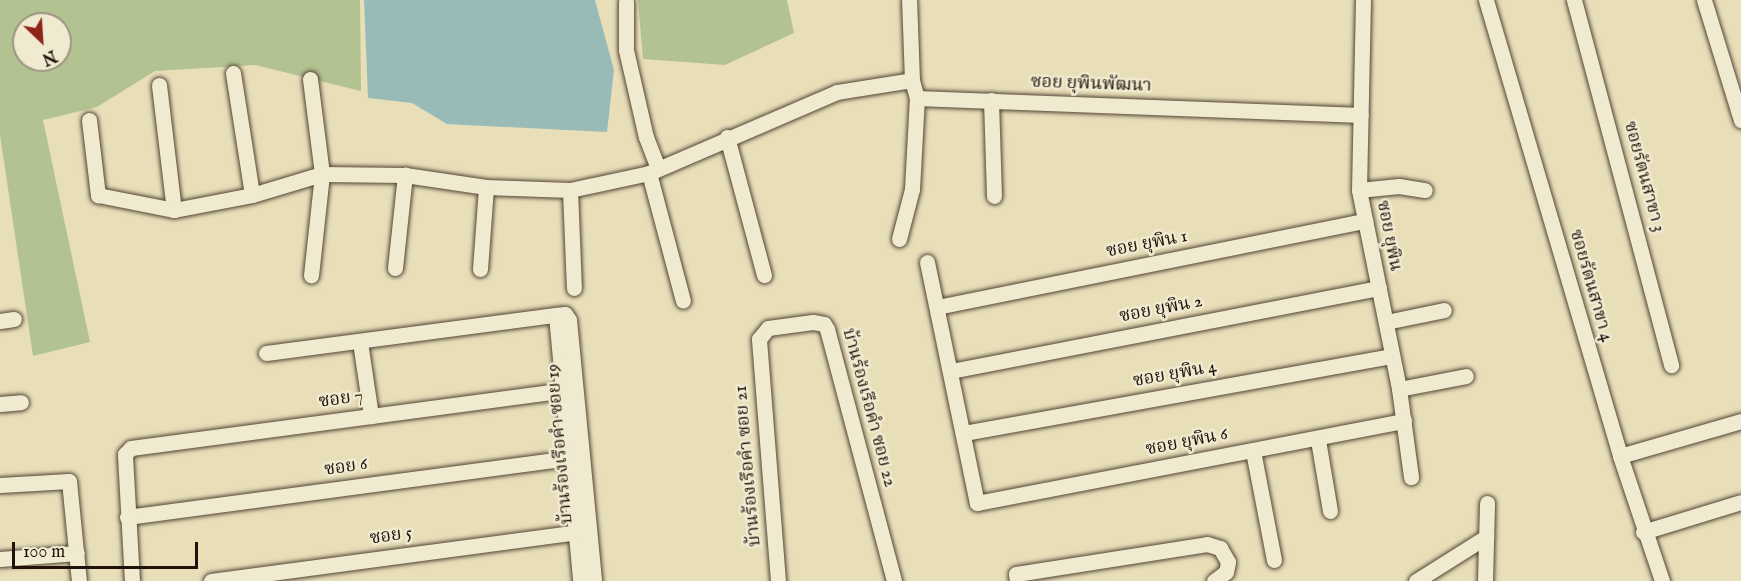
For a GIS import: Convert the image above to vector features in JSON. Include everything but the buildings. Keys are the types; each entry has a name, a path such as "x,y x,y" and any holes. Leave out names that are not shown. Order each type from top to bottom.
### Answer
{"street":[{"path":"899,238 912,189 917,98 912,80 909,0"},
{"name":"ซอย ยุพิน","path":"1363,0 1359,190 1399,389 1411,477"},
{"name":"ซอยรัตนสาขา 4","path":"1486,0 1643,532 1662,581"},
{"name":"ซอยรัตนสาขา 3","path":"1574,0 1671,365"},
{"path":"1704,0 1741,120"},
{"path":"626,2 626,50 683,301"},
{"path":"233,73 252,195"},
{"path":"310,79 322,174 311,275"},
{"path":"89,120 98,195 174,210 252,195 322,174 405,175 486,187 570,190 653,171 727,137 837,93 912,80"},
{"path":"159,85 174,210"},
{"name":"ซอย ยุพินพัฒนา","path":"917,98 1361,115"},
{"path":"991,100 994,195"},
{"path":"727,137 764,275"},
{"path":"395,268 405,175"},
{"path":"1359,190 1399,186 1425,190"},
{"path":"480,269 486,187"},
{"path":"570,190 574,288"},
{"name":"ซอย ยุพิน 1","path":"937,307 1365,221"},
{"path":"927,262 964,433"},
{"name":"ซอย ยุพิน 2","path":"951,370 1379,288"},
{"path":"1386,322 1444,310"},
{"name":"บ้านร้องเรือคำ ซอย 19","path":"556,315 565,314 569,320 594,581"},
{"path":"266,353 556,315 580,581"},
{"name":"บ้านร้องเรือคำ ซอย 22","path":"759,348 759,339 768,328 813,322 824,324 894,581"},
{"path":"360,342 370,416"},
{"name":"บ้านร้องเรือคำ ซอย 21","path":"759,348 778,581"},
{"name":"ซอย ยุพิน 4","path":"964,433 1392,356"},
{"path":"1399,389 1466,376"},
{"name":"ซอย 7","path":"127,517 126,454 138,447 564,390"},
{"path":"0,404 21,402"},
{"name":"ซอย ยุพิน 6","path":"964,433 977,503 1318,440 1404,421"},
{"path":"1620,456 1741,421"},
{"path":"1318,440 1330,511"},
{"path":"1253,451 1274,560"},
{"name":"ซอย 6","path":"127,517 570,458"},
{"path":"0,485 69,481 80,581"},
{"path":"1643,532 1741,502"},
{"path":"1485,581 1487,503"},
{"path":"127,517 132,581"},
{"name":"ซอย 5","path":"211,581 576,532"},
{"path":"1416,581 1486,537"},
{"path":"1016,577 1207,544 1220,548 1228,562 1226,572 1214,581"},
{"path":"0,559 77,553"}],"green space":[{"path":"0,0 360,0 361,91 255,65 155,71 97,107 43,120 90,342 33,356 0,135"},
{"path":"638,0 787,0 794,33 725,65 643,59"}],"water":[{"path":"364,0 595,0 614,70 607,132 447,124 412,103 368,98"}]}
